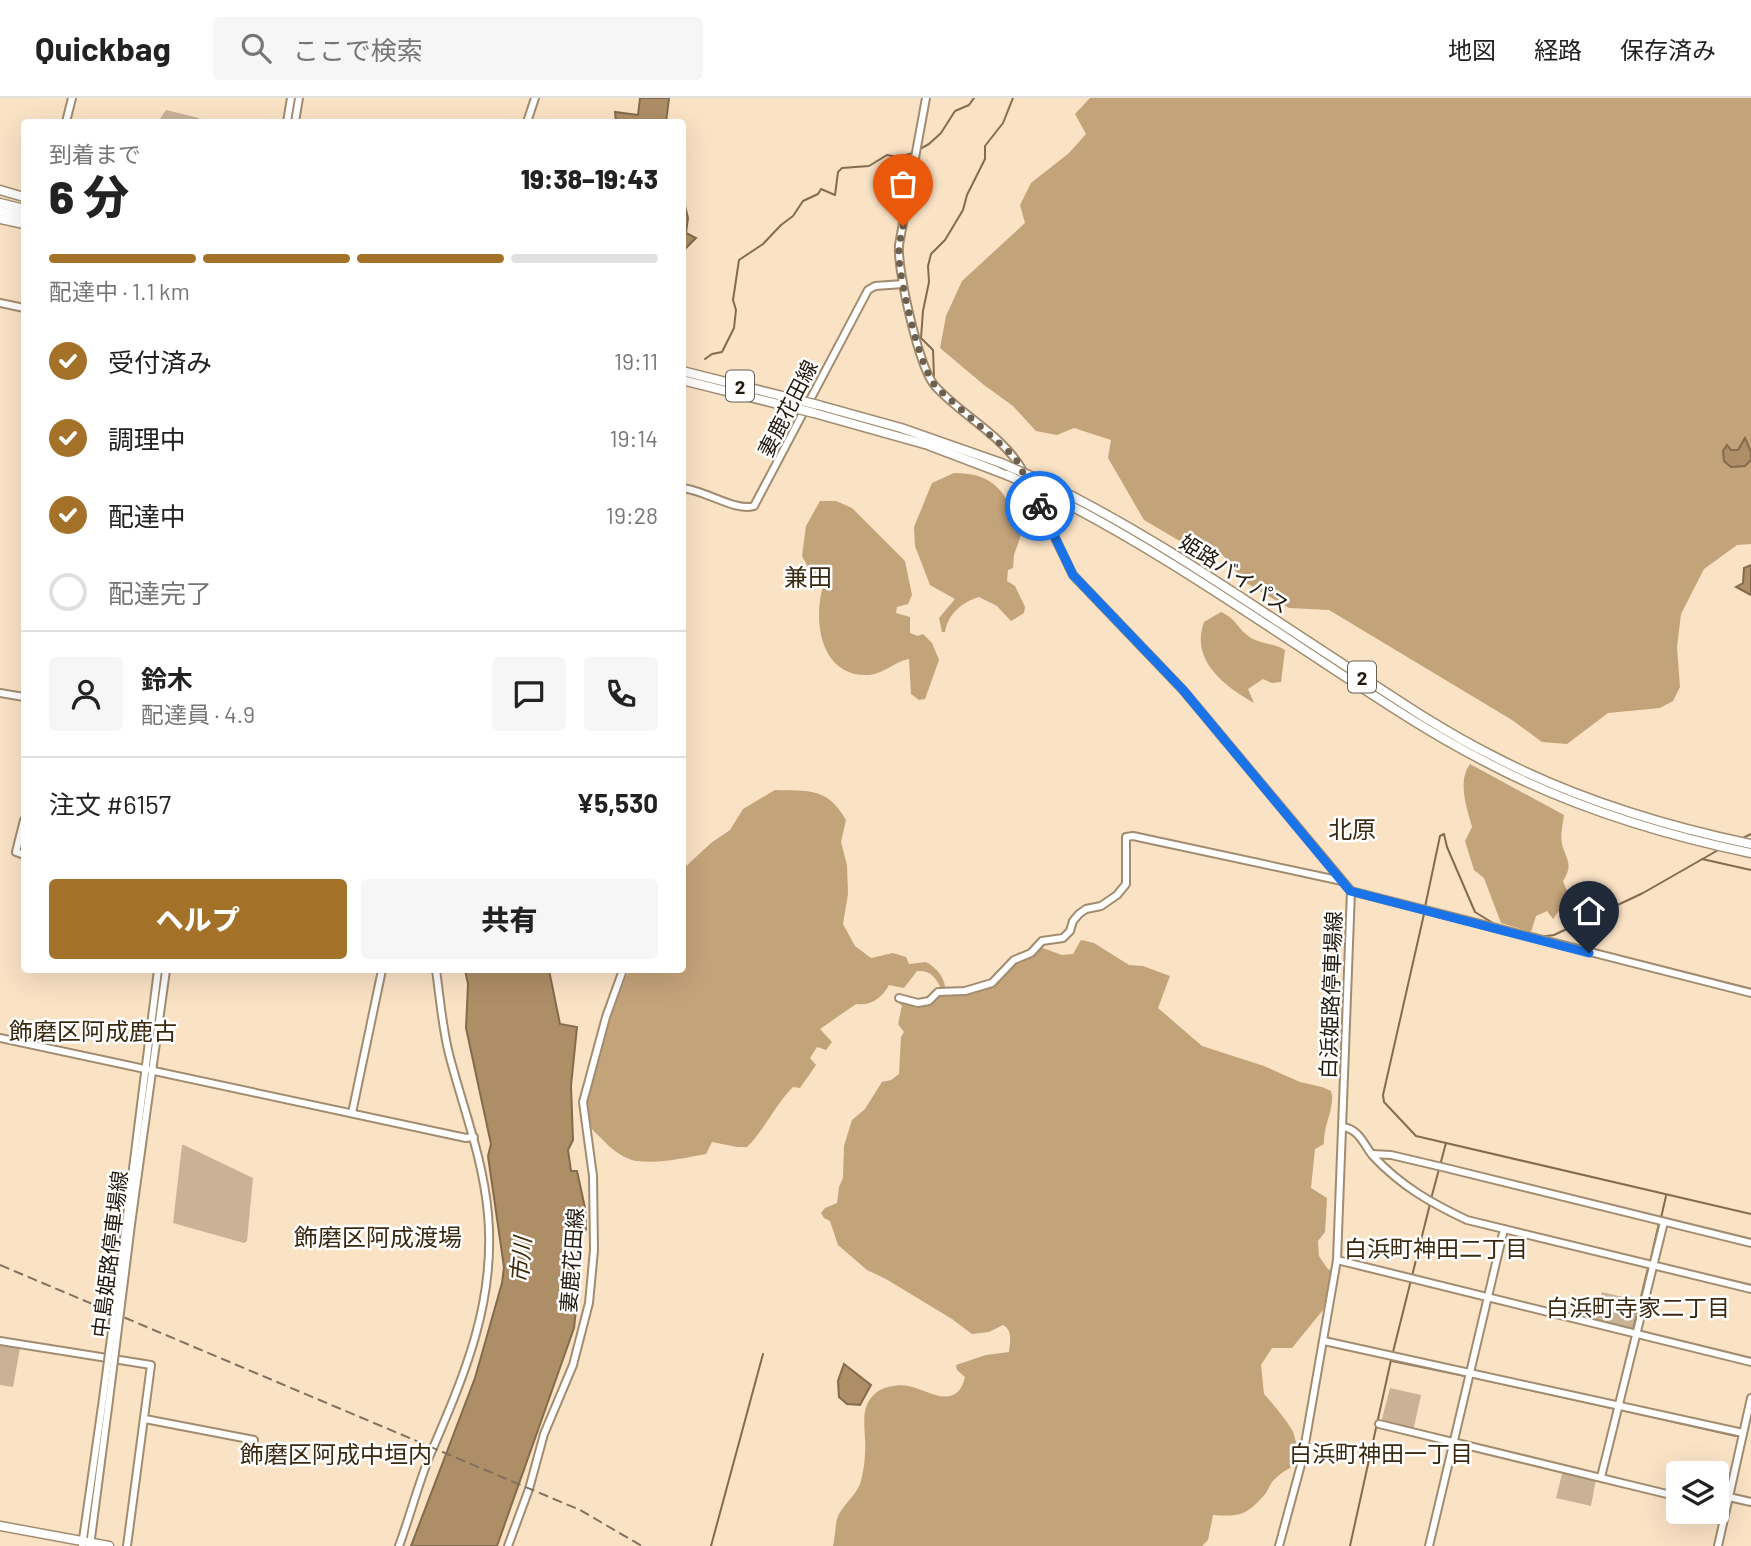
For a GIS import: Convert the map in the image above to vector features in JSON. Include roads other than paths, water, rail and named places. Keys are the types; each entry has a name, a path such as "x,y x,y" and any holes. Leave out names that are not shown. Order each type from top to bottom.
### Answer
{"highway":[{"path":"0,190 21,196"},
{"path":"0,203 21,208"},
{"path":"0,212 21,216"},
{"path":"0,219 21,223"},
{"name":"姫路バイパス","path":"686,372 902,432 1001,463 1033,477 1079,498 1182,559 1421,715 1490,755 1553,785 1605,805 1751,853"},
{"name":"姫路バイパス","path":"686,381 796,404"},
{"name":"姫路バイパス","path":"902,432 1007,475 1101,520 1427,730 1486,762 1580,804 1649,828 1710,840 1751,844"},
{"path":"0,1526 109,1546"}],"street":[{"path":"67,119 72,98"},
{"path":"288,119 291,98"},
{"path":"296,119 299,98"},
{"path":"528,119 535,98"},
{"name":"白浜姫路停車場線","path":"926,98 899,245 907,306 933,384 1015,457 1073,575 1183,690 1350,891 1338,1260 1302,1461 1279,1546"},
{"name":"妻鹿花田線","path":"686,489 710,494 744,508 754,506 868,290 875,286 902,284"},
{"path":"0,303 21,307"},
{"path":"0,693 21,696"},
{"path":"21,832 16,852 21,854"},
{"path":"899,998 918,1003 929,1001 938,992 965,990 992,983 1014,960 1031,953 1042,941 1063,938 1070,932 1073,921 1079,914 1086,909 1101,906 1117,895 1126,884 1126,837 1133,836 1208,851 1342,881"},
{"path":"1350,891 1751,993"},
{"name":"中島姫路停車場線","path":"87,1544 158,973"},
{"name":"中島姫路停車場線","path":"129,1216 166,973"},
{"path":"352,1112 381,973"},
{"path":"399,1546 429,1458 464,1374 487,1292 490,1244 488,1213 474,1137 449,1054 436,973"},
{"name":"妻鹿花田線","path":"508,1546 529,1489 544,1434 573,1365 587,1312 594,1250 593,1176 583,1102 621,973"},
{"path":"0,1038 466,1138 474,1137"},
{"path":"1343,1127 1355,1130 1372,1154 1397,1180 1430,1203 1467,1220 1751,1289"},
{"path":"1372,1154 1391,1155 1751,1243"},
{"path":"1601,1477 1664,1222"},
{"path":"1429,1546 1504,1229"},
{"path":"1338,1260 1751,1362"},
{"path":"0,1341 151,1365 127,1546"},
{"path":"1324,1341 1618,1409 1743,1433"},
{"path":"1751,1398 1729,1497 1751,1502"},
{"path":"145,1419 254,1440"},
{"path":"1379,1424 1666,1493"},
{"path":"1718,1546 1723,1524"}],"water":[{"path":"640,98 669,98 666,119 616,119 615,112 638,115"},
{"path":"686,233 696,238 686,248"},
{"path":"1745,438 1751,452 1751,460 1745,466 1731,467 1724,461 1723,451 1727,445 1731,450 1738,450"},
{"path":"1751,565 1751,595 1736,587 1743,583 1744,568"},
{"name":"市川","path":"466,973 550,973 560,1024 577,1027 571,1086 573,1140 568,1150 571,1171 577,1171 585,1208 586,1230 573,1244 578,1248 573,1271 578,1292 574,1328 497,1546 411,1546 475,1378 502,1283 504,1267 488,1156 491,1144 466,1028 468,984"},
{"path":"844,1364 871,1385 860,1405 847,1404 839,1397 838,1381"}],"waterway":[{"path":"918,150 941,133 955,111 969,105 974,98"},
{"path":"934,377 933,350 921,338 931,254 945,240 963,210 967,195 985,159 985,146 1003,123 1013,98"},
{"path":"705,359 722,352 734,328 736,310 733,300 739,260 763,244 793,216 803,201 818,194 821,189 835,195 838,172 842,168 869,166 887,155 898,157 913,153"},
{"path":"1425,907 1440,836 1444,834 1475,912 1496,925"},
{"path":"1741,839 1751,834"},
{"path":"1540,937 1554,935 1643,893 1720,849"},
{"path":"1702,859 1751,870"},
{"path":"1424,914 1383,1095 1384,1102 1416,1136 1751,1214"},
{"path":"1552,939 1751,989"},
{"path":"1431,1199 1446,1143"},
{"path":"1661,1218 1666,1196"},
{"path":"1350,1546 1391,1360 1430,1204"},
{"path":"1650,1262 1659,1223"},
{"path":"1633,1330 1648,1268"},
{"path":"1616,1402 1632,1336"},
{"path":"711,1546 763,1354"},
{"path":"1392,1361 1465,1376"},
{"path":"1471,1377 1616,1409"},
{"path":"1621,1410 1736,1436"}],"railway":[{"path":"0,1265 580,1510 642,1546"}],"district":[{"name":"兼田","path":"808,576"},
{"name":"北原","path":"1352,828"},
{"name":"飾磨区阿成鹿古","path":"93,1030"},
{"name":"飾磨区阿成渡場","path":"378,1236"},
{"name":"白浜町神田二丁目","path":"1436,1248"},
{"name":"白浜町寺家二丁目","path":"1638,1307"},
{"name":"飾磨区阿成中垣内","path":"336,1453"},
{"name":"白浜町神田一丁目","path":"1381,1453"}]}
